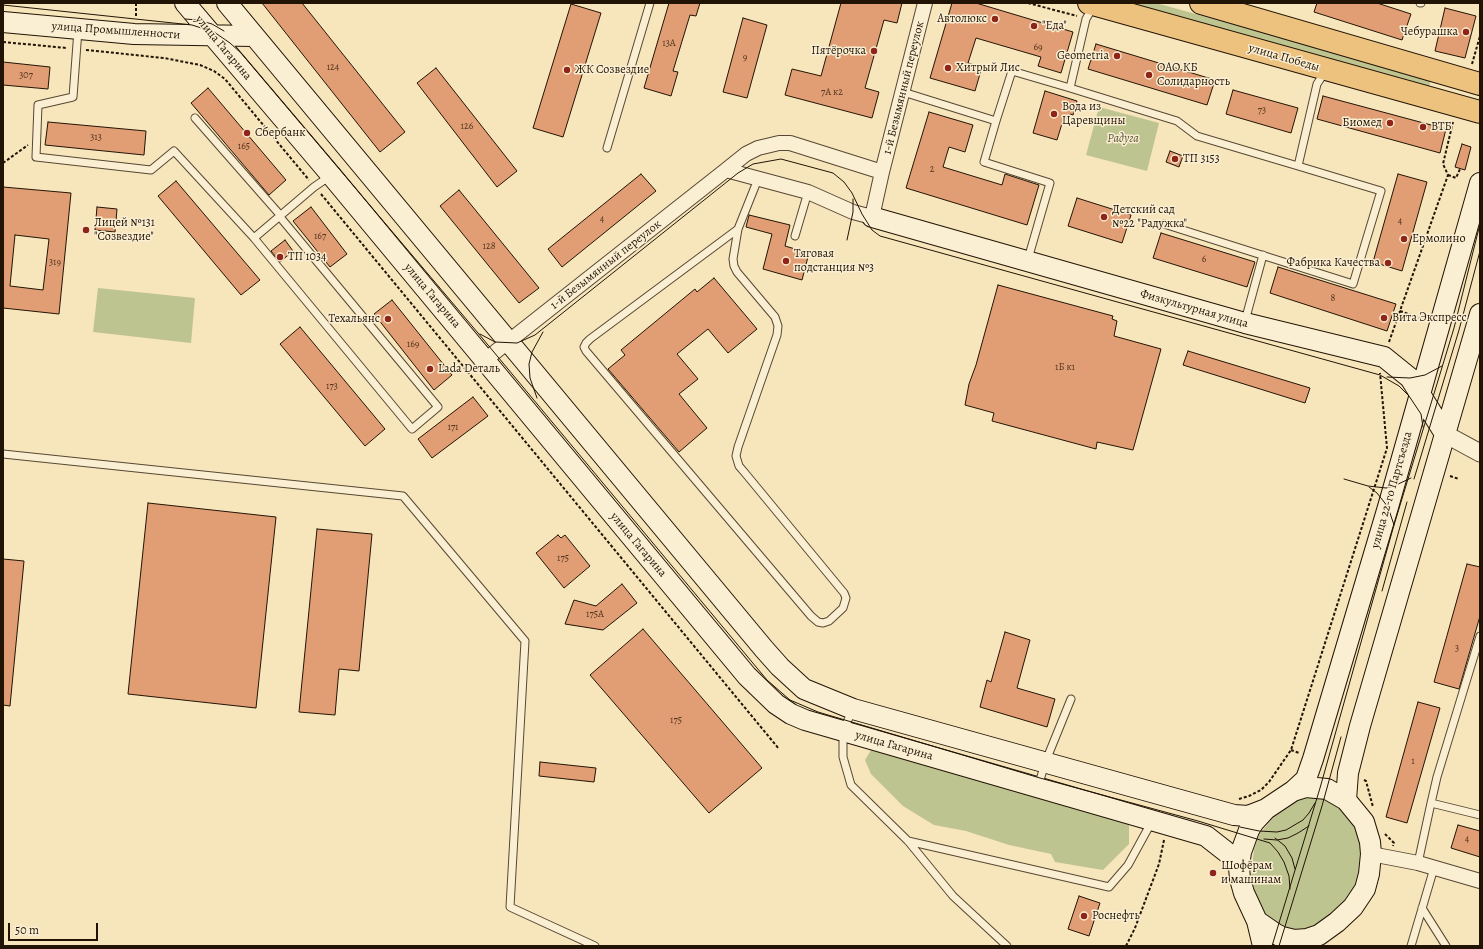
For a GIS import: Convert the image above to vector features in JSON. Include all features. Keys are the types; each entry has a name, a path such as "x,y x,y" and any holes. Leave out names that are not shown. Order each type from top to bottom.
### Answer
{"main road":[{"name":"улица Гагарина","path":"185,3 331,175 747,676 776,704 791,714 805,720 1206,836 1229,854 1239,867"},
{"name":"улица Гагарина","path":"227,3 508,343 780,667 804,689 853,708 1234,815 1248,816 1266,809"},
{"path":"1201,3 1427,68 1476,74"},
{"name":"улица Победы","path":"1092,4 1480,112"},
{"name":"улица Промышленности","path":"3,22 77,40 134,34 253,36"},
{"path":"1422,96 1437,93 1441,86 1440,79 1427,68"},
{"name":"улица 22-го Партсъезда","path":"1293,791 1306,779 1313,759 1386,514 1480,183"},
{"name":"Физкультурная улица","path":"872,217 1245,323 1384,357 1410,378 1446,434"},
{"path":"1346,800 1348,773 1360,726 1480,314"},
{"path":"1257,921 1282,938 1303,943 1319,935 1337,922 1353,907 1365,889 1369,874 1371,854 1370,842 1364,822 1346,800 1320,788 1306,787 1293,791 1266,809 1249,830 1241,852 1239,867 1240,879 1244,893 1257,921 1263,946"}],"street":[{"name":"1-й Безымянный переулок","path":"872,217 925,3"},
{"name":"1-й Безымянный переулок","path":"485,360 746,154 758,148 779,143 790,143 882,172"},
{"path":"726,170 808,192 853,212 872,217"},
{"name":"Физкультурная улица","path":"1446,434 1480,453"},
{"path":"1371,854 1418,863 1480,881"}],"lane":[{"path":"607,148 650,3"},
{"path":"1070,88 1086,18 1092,4"},
{"path":"77,40 74,97 38,105 36,157 151,170 174,151 254,238 412,429 438,407 280,216 195,118"},
{"path":"1298,166 1317,84 1326,70"},
{"path":"1027,261 1050,183 984,162 1012,71 1177,121 1197,136 1382,191 1353,284 1164,224"},
{"path":"902,92 996,122"},
{"path":"254,238 314,187 331,175"},
{"path":"738,228 590,339 584,347 810,616 818,622 823,623 843,608 846,598 844,593 739,466 736,456 777,335 778,326 776,317 737,272 733,259 738,228 758,179"},
{"path":"795,236 808,192"},
{"path":"1245,323 1263,256"},
{"path":"3,454 403,496 525,641 510,907 595,946"},
{"path":"1418,863 1437,778 1480,636"},
{"path":"1038,787 1045,763 1071,699"},
{"path":"853,708 843,731 843,757 851,786 908,842 953,896 1007,946"},
{"path":"1431,802 1480,815"},
{"path":"908,842 1109,887 1128,865 1152,821"},
{"path":"1411,946 1434,868"},
{"path":"1422,908 1446,946"}],"path":[{"path":"1476,74 1480,36"},
{"path":"3,42 77,40 200,65 214,71 225,79 779,749"},
{"path":"3,163 36,138"},
{"path":"1448,174 1456,178 1460,169"},
{"path":"1126,946 1135,928 1159,864 1165,838"}],"green space":[{"path":"1126,3 1156,3 1431,79 1429,87"},
{"name":"Радyга","path":"1099,107 1159,123 1147,171 1086,155"},
{"path":"98,288 195,298 191,343 93,332"},
{"path":"873,747 992,784 1065,799 1129,822 1129,844 1103,870 1055,862 1051,854 1009,845 966,831 934,825 903,806 871,774 865,760"},
{"path":"1304,797 1314,797 1332,801 1342,808 1357,829 1361,843 1362,857 1358,883 1334,917 1301,933 1282,930 1264,914 1253,889 1251,878 1254,849 1259,835 1285,805"}],"building":[{"path":"262,3 302,3 405,132 380,152"},
{"path":"669,3 700,3 696,16 690,15 673,71 678,72 671,96 644,88"},
{"path":"841,3 902,3 897,23 884,20 865,88 879,92 872,118 785,95 792,69 821,76"},
{"path":"952,3 976,3 1073,32 1061,73 1038,66 1041,57 976,38 968,63 982,67 975,91 930,78"},
{"path":"1317,3 1377,3 1411,14 1402,40 1314,12"},
{"name":"ЖК Созвездие","path":"571,4 601,13 563,137 533,128"},
{"path":"1445,8 1476,16 1465,58 1435,51"},
{"path":"743,18 767,25 747,98 723,92"},
{"path":"1096,44 1215,80 1207,105 1088,69"},
{"path":"3,62 50,67 48,89 3,85"},
{"path":"436,68 517,171 497,187 417,83"},
{"path":"208,88 286,180 269,195 191,103"},
{"path":"1233,90 1298,108 1291,133 1226,114"},
{"path":"1045,91 1077,101 1073,115 1070,114 1069,119 1064,117 1057,140 1033,133"},
{"path":"1323,96 1446,129 1440,153 1317,119"},
{"path":"929,112 973,125 965,152 949,147 943,167 1002,185 1005,174 1039,185 1027,225 906,188"},
{"path":"48,122 146,131 144,155 45,145"},
{"path":"1462,144 1471,147 1465,170 1455,167"},
{"name":"ТП 3153","path":"1170,151 1183,156 1179,167 1166,162"},
{"path":"641,174 656,191 562,267 548,249"},
{"path":"1398,174 1427,182 1402,271 1373,262"},
{"path":"176,181 260,280 241,295 158,196"},
{"path":"3,187 71,193 59,314 3,308","holes":["15,235 49,239 43,290 10,286"]},
{"path":"459,190 539,288 519,303 440,206"},
{"path":"1077,198 1131,215 1122,243 1068,226"},
{"path":"97,207 117,209 115,232 95,230"},
{"path":"311,207 347,254 330,267 293,221"},
{"name":"Тяговая подстанция №3","path":"749,215 790,225 785,246 809,253 802,280 763,269 772,234 746,227"},
{"path":"1161,233 1255,262 1247,287 1153,258"},
{"name":"ТП 1034","path":"285,240 293,251 280,262 271,251"},
{"path":"1278,267 1396,304 1387,331 1270,293"},
{"path":"714,278 757,329 728,353 708,329 677,354 698,379 679,394 707,428 679,452 608,369 625,355 621,350 695,289 697,292"},
{"path":"998,285 1113,316 1112,319 1117,321 1114,336 1161,349 1133,450 1097,442 1096,449 992,421 994,413 965,405 969,384 976,365"},
{"path":"392,300 452,375 434,390 374,314"},
{"path":"300,327 385,429 365,446 280,344"},
{"path":"1188,351 1310,388 1305,403 1183,365"},
{"path":"473,397 488,416 432,458 418,439"},
{"path":"148,503 276,517 256,708 128,694"},
{"path":"317,529 372,534 359,671 339,669 335,715 299,712"},
{"path":"558,535 561,538 565,535 590,566 564,588 536,553"},
{"path":"3,559 24,561 10,706 3,705"},
{"path":"1467,564 1480,567 1480,616 1459,689 1434,682"},
{"path":"622,584 637,603 603,630 565,624 574,600 596,606"},
{"path":"643,629 762,768 709,813 590,675"},
{"path":"1005,632 1030,640 1017,688 1055,699 1047,727 980,707 987,680 991,682"},
{"path":"1418,702 1440,708 1407,823 1386,817"},
{"path":"540,762 596,768 594,782 539,776"},
{"path":"1458,825 1480,831 1480,857 1451,848"},
{"name":"Роснефть","path":"1079,896 1100,903 1089,936 1068,929"}],"tram line":[{"path":"3,5 192,25 214,32 230,43 241,53 478,333 767,680 790,700 818,712 1040,778 1198,821 1270,843 1284,862 1289,876 1290,889"},
{"path":"185,19 198,20 212,24 224,31"},
{"path":"480,334 495,342 517,343 535,335 738,173 753,164 781,159 833,173 844,182 852,193 872,230 880,236 1380,375 1399,386 1409,396 1421,414 1423,427"},
{"path":"847,240 853,212 853,199"},
{"path":"1272,946 1320,788 1394,525 1454,328 1480,224"},
{"path":"1414,479 1459,330 1480,251"},
{"path":"537,398 530,378 529,364 532,352 543,332"},
{"path":"1387,377 1410,378 1425,375 1442,366"},
{"path":"1344,479 1368,486 1386,488 1411,478"},
{"path":"1369,487 1377,493 1388,507 1394,525"},
{"path":"1382,591 1407,502"},
{"path":"1279,946 1322,806 1341,737"},
{"path":"1240,827 1259,831 1277,832 1286,830 1303,820 1315,803"},
{"path":"1264,839 1277,840 1288,838 1309,826"},
{"path":"1275,838 1285,846 1292,858 1295,869"}],"place":[{"name":"Автолюкс","path":"995,19"},
{"name":"\"Еда\"","path":"1034,26"},
{"name":"Чебурашка","path":"1466,32"},
{"name":"Пятёрочка","path":"874,51"},
{"name":"Geometria","path":"1117,56"},
{"name":"Хитрый Лис","path":"948,68"},
{"name":"ЖК Созвездие","path":"567,70"},
{"name":"ОАО КБ Солидарность","path":"1149,75"},
{"name":"Вода из Царевщины","path":"1054,114"},
{"name":"Биомед","path":"1390,123"},
{"name":"ВТБ","path":"1423,127"},
{"name":"Сбербанк","path":"247,133"},
{"name":"ТП 3153","path":"1175,159"},
{"name":"Детский сад №22 \"Радужка\"","path":"1104,217"},
{"name":"Лицей №131 \"Созвездие\"","path":"86,230"},
{"name":"Ермолино","path":"1404,239"},
{"name":"ТП 1034","path":"280,257"},
{"name":"Тяговая подстанция №3","path":"786,261"},
{"name":"Фабрика Качества","path":"1388,263"},
{"name":"Вита Экспресс","path":"1384,318"},
{"name":"Техальянс","path":"388,319"},
{"name":"Lada Dеталь","path":"430,369"},
{"name":"Шофёрам и машинам","path":"1213,873"},
{"name":"Роснефть","path":"1084,916"}]}
